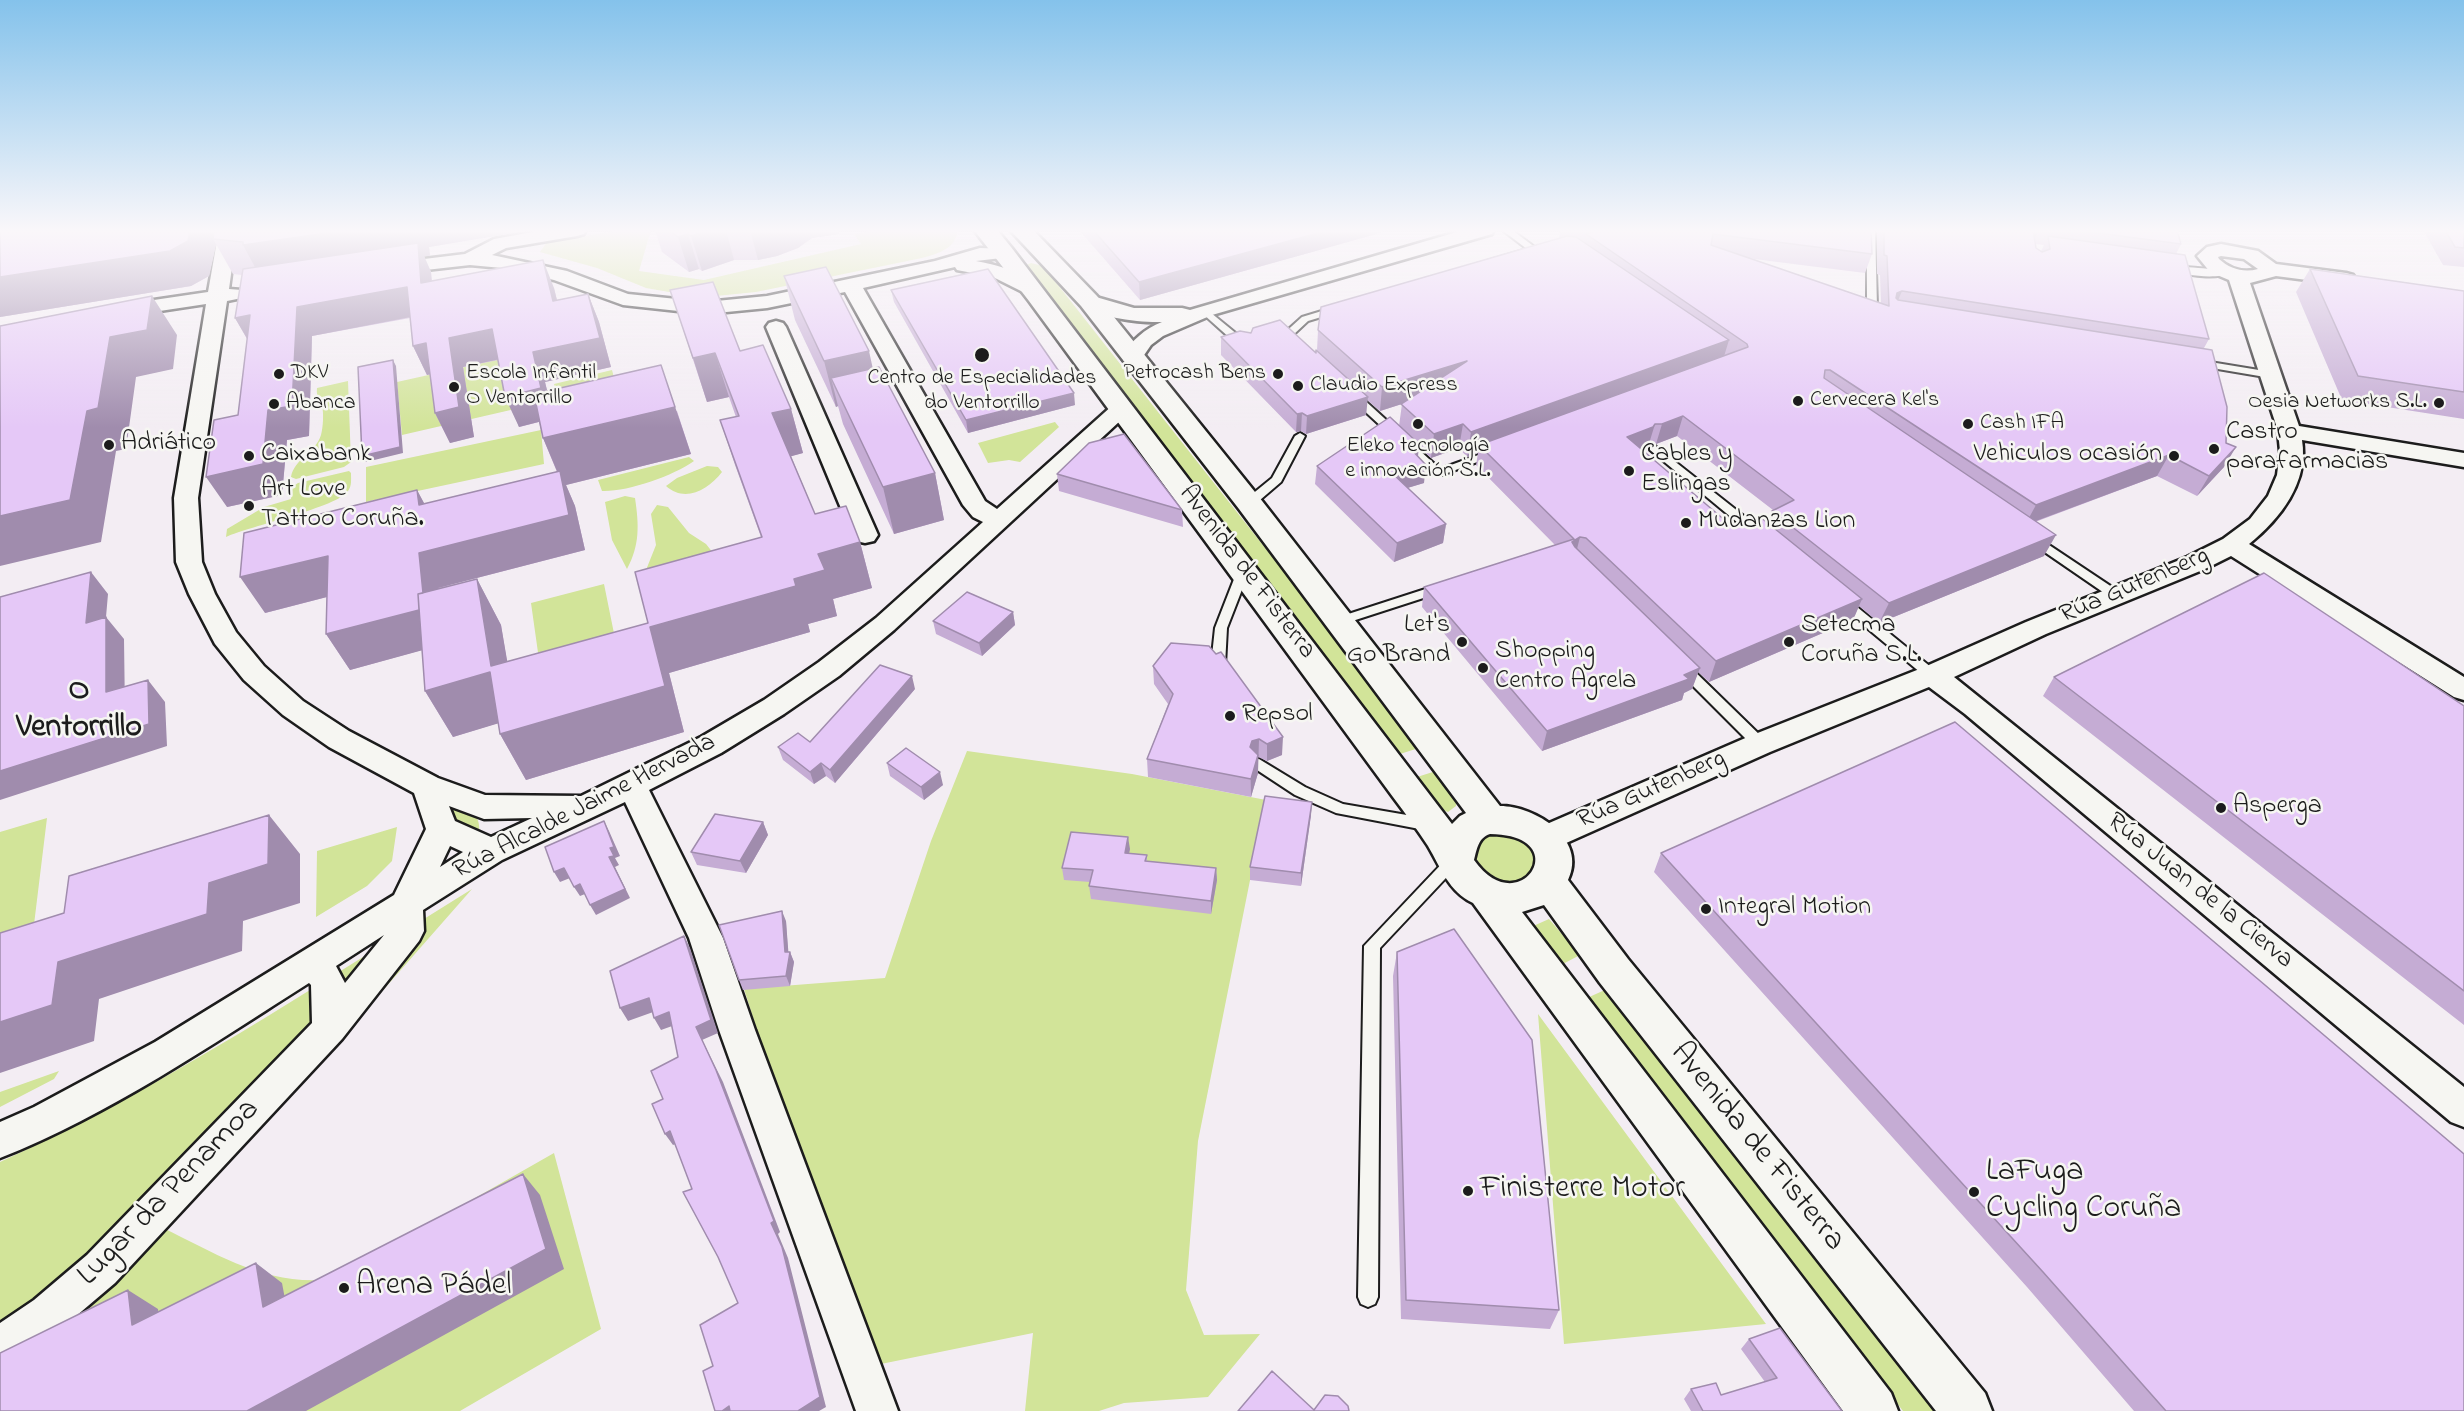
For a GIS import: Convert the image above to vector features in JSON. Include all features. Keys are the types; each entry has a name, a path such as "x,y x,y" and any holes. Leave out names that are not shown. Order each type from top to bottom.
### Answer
{"main road":[{"name":"Avenida de Fisterra","path":"1037,296 1244,569 1433,825 1466,878 1485,891 1873,1411"},
{"name":"Avenida de Fisterra","path":"1084,296 1249,503 1490,819"},
{"path":"1456,859 1456,846 1462,835 1469,827 1490,819 1520,822 1533,829 1544,839 1554,856 1555,865 1548,882 1539,890 1520,896 1499,896 1485,891"},
{"name":"Avenida de Fisterra","path":"1548,882 1621,979 1967,1411"}],"street":[{"path":"615,296 682,307 735,307 794,296"},
{"path":"857,296 975,505 982,512 1000,520"},
{"path":"1132,356 1144,341 1156,332 1205,311 1257,296"},
{"name":"Rúa Gutenberg","path":"1544,839 1760,744 1932,675 2036,628 2117,596 2232,545 2259,524 2279,497 2289,475 2292,451 2289,431 2271,375 2240,296"},
{"path":"218,297 186,498 189,562 202,594 225,637 254,673 293,708 339,739 427,786 484,807 587,806"},
{"path":"152,307 130,312 98,317 152,307 218,297 246,306 212,334"},
{"name":"Avenida de Fisterra","path":"1089,301 1121,314 1142,316 1205,311"},
{"path":"130,312 188,317 212,334"},
{"path":"776,327 827,418 865,535"},
{"path":"891,403 916,397"},
{"name":"Rúa Alcalde Jaime Hervada","path":"0,1140 47,1119 168,1053 490,850 632,785 711,745 774,707 829,669 885,624 1122,409"},
{"path":"2289,431 2464,460"},
{"path":"2232,545 2464,690"},
{"name":"Rúa Juan de la Cierva","path":"1932,675 1975,707 2464,1110"},
{"path":"632,785 706,938 737,1030 877,1411"},
{"path":"407,902 442,829 427,786"},
{"path":"484,807 490,850"},
{"path":"442,829 490,850"},
{"name":"Lugar da Penamoa","path":"0,1348 48,1314 101,1269 330,1028 408,931 407,902"},
{"path":"313,961 328,982 330,1028"}],"lane":[{"path":"1382,296 1305,319 1287,335 1438,473 1735,365 1635,296"},
{"path":"1851,299 1872,307 1872,296"},
{"path":"1205,311 1247,347"},
{"path":"2189,362 2271,375"},
{"path":"1249,503 1277,480 1300,436"},
{"path":"1654,448 1765,539"},
{"path":"2028,536 2117,596"},
{"path":"1218,665 1221,628 1244,569"},
{"path":"1340,621 1453,584"},
{"path":"1830,592 1932,675"},
{"name":"Rúa Gutenberg","path":"1676,661 1760,744"},
{"path":"1259,764 1300,791 1341,809 1433,825"},
{"path":"1368,1297 1371,946 1456,859"}],"green space":[{"path":"1050,296 1067,296 1422,747 1400,754"},
{"path":"505,358 515,409 402,435 397,382"},
{"path":"612,370 617,389 558,402 554,384"},
{"path":"348,381 351,462 344,467 296,479 291,477 296,465 315,446 321,435 323,412 317,396 317,388"},
{"path":"1055,422 1059,427 1020,462 1009,460 988,463 978,443"},
{"path":"541,430 544,464 366,502 366,467"},
{"path":"689,457 694,461 685,467 637,486 602,491 598,480"},
{"path":"707,466 718,467 722,472 703,489 681,494 666,486 677,478"},
{"path":"349,471 351,473 350,487 341,497 311,510 226,537 227,529 264,507 291,499 292,487 298,483"},
{"path":"625,496 635,498 638,526 634,552 627,569 612,540 605,502"},
{"path":"657,505 668,507 689,533 706,544 721,563 644,575 656,545 651,514"},
{"path":"604,584 622,673 544,695 531,603"},
{"path":"967,751 1132,774 1266,800 1198,1141 1186,1290 1204,1335 1260,1334 1208,1397 1124,1403 1099,1411 1025,1411 1033,1333 881,1364 780,1104 744,989 885,978 931,841"},
{"path":"1436,771 1457,799 1456,806 1448,812 1440,809 1417,777"},
{"path":"455,805 467,810 477,818 479,835 466,834 446,812"},
{"path":"47,818 31,949 0,959 0,832"},
{"path":"397,827 392,861 367,886 316,917 317,851"},
{"path":"1509,831 1536,848 1536,875 1506,886 1475,870 1472,843 1487,832"},
{"name":"Arena Pádel","path":"472,889 276,1112 163,1228 224,1258 265,1273 309,1280 333,1279 554,1153 601,1329 460,1411 0,1411 0,1162 122,1101 182,1067"},
{"path":"1549,919 1580,955 1561,965 1531,927"},
{"path":"1607,989 1938,1411 1903,1411 1587,998"},
{"path":"1538,1014 1766,1324 1564,1344"},
{"path":"59,1071 54,1079 0,1107 0,1092"}],"building":[{"path":"152,296 147,330 110,337 98,408 87,411 70,500 0,516 0,326"},
{"path":"239,296 358,296 297,307 292,406 268,410 263,464 206,477 214,420 238,415 250,315 235,318"},
{"path":"408,296 552,296 553,301 589,296 600,338 533,352 541,388 505,397 492,329 449,338 459,407 435,413 426,343 413,346"},
{"path":"672,296 718,296 740,351 763,345 791,409 772,413 815,514 846,506 860,542 818,554 825,570 794,579 796,586 650,627 665,686 500,734 490,672 425,691 418,594 477,579 491,666 648,623 635,572 762,537 720,420 739,416 715,353 693,358"},
{"path":"793,296 841,296 869,351 824,361"},
{"name":"Centro de Especialidades do Ventorrillo","path":"894,296 1007,296 1074,393 966,420"},
{"path":"1360,296 1663,296 1729,340 1471,432 1463,424 1434,434 1401,404 1467,361 1382,387 1318,330 1321,307"},
{"path":"1677,296 1859,296 1889,306 1889,296 1896,296 1898,300 2212,350 2227,407 2226,443 2236,447 2209,476 2169,455 2036,505 1830,370 1825,370 1824,378 2056,535 1889,603 1772,511 1794,500 1683,416 1662,424 1655,424 1653,427 1627,437 1734,528 1759,516 1862,599 1716,661 1586,538 1580,537 1572,542 1575,547 1700,668 1684,675 1689,679 1547,731 1424,587 1574,539 1479,445 1748,347 1747,344"},
{"path":"1933,296 2197,296 2209,339"},
{"path":"2322,296 2464,296 2464,392 2358,376"},
{"name":"Petrocash Bens","path":"1280,320 1368,397 1307,416 1302,413 1297,414 1221,337 1240,331 1251,333 1253,328"},
{"path":"393,360 400,447 362,456 358,367"},
{"path":"661,365 675,407 543,438 534,394"},
{"path":"879,367 935,473 883,487 831,378"},
{"path":"1390,417 1419,444 1409,447 1426,465 1393,474 1446,524 1397,543 1317,466"},
{"path":"1124,434 1182,510 1057,474 1089,443"},
{"path":"560,471 569,515 419,553 423,593 418,594 419,610 326,634 328,556 240,577 244,533 417,490 419,505"},
{"path":"91,572 86,623 106,617 106,692 148,680 149,724 0,771 0,597"},
{"path":"2264,573 2464,706 2464,991 2054,677"},
{"path":"967,592 1013,612 979,643 933,621"},
{"path":"1171,643 1209,646 1216,654 1221,652 1283,737 1267,744 1259,739 1252,741 1250,747 1258,755 1251,779 1147,759 1173,694 1153,666"},
{"path":"880,665 912,676 830,770 821,763 810,772 778,747 798,733 810,742"},
{"path":"1955,722 2464,1154 2464,1411 2166,1411 2043,1272 1661,853"},
{"path":"906,748 940,772 921,787 887,763"},
{"path":"1265,796 1312,802 1301,873 1250,867"},
{"path":"715,814 763,822 740,861 691,852"},
{"path":"269,815 268,864 209,883 207,914 58,962 52,1005 0,1022 0,933 64,913 69,876"},
{"path":"604,821 614,847 610,848 614,856 609,857 625,889 590,905 580,884 574,887 564,868 554,872 545,847"},
{"path":"1071,832 1128,837 1125,853 1147,855 1145,861 1216,868 1211,901 1089,886 1093,870 1062,868"},
{"path":"782,911 785,952 790,952 786,976 739,980 719,925"},
{"name":"Finisterre Motor","path":"1454,929 1532,1040 1559,1310 1406,1300 1397,952"},
{"path":"684,936 711,1020 696,1027 716,1070 774,1221 771,1223 782,1247 820,1397 798,1411 730,1411 729,1406 722,1411 715,1411 703,1371 713,1366 700,1325 738,1303 718,1257 683,1192 692,1189 670,1131 665,1134 652,1104 663,1099 651,1071 678,1057 669,1012 654,1018 649,998 620,1008 610,971"},
{"path":"523,1174 546,1249 247,1411 0,1411 0,1353 128,1290 132,1325 256,1263 263,1307"},
{"path":"1780,1328 1842,1411 1703,1411 1691,1389 1716,1383 1721,1395 1777,1378 1749,1339"},
{"path":"1272,1371 1314,1410 1325,1395 1338,1396 1348,1406 1349,1411 1238,1411"}],"place":[{"name":"Centro de Especialidades do Ventorrillo","path":"982,355"},
{"name":"DKV","path":"279,374"},
{"name":"Petrocash Bens","path":"1278,374"},
{"name":"Claudio Express","path":"1298,386"},
{"name":"Escola Infantil O Ventorrillo","path":"454,387"},
{"name":"Cervecera Kel's","path":"1798,401"},
{"name":"Oesia Networks S.L.","path":"2439,403"},
{"name":"Abanca","path":"274,404"},
{"name":"Eleko tecnología e innovación S.L.","path":"1418,424"},
{"name":"Cash IFA","path":"1968,424"},
{"name":"Adriático","path":"109,445"},
{"name":"Castro parafarmacias","path":"2214,449"},
{"name":"Caixabank","path":"249,456"},
{"name":"Vehiculos ocasión","path":"2174,456"},
{"name":"Cables y Eslingas","path":"1629,471"},
{"name":"Art Love Tattoo Coruña.","path":"249,506"},
{"name":"Mudanzas Lion","path":"1686,523"},
{"name":"Let's Go Brand","path":"1462,642"},
{"name":"Setecma Coruña S.L.","path":"1789,642"},
{"name":"Shopping Centro Agrela","path":"1483,668"},
{"name":"Repsol","path":"1230,716"},
{"name":"Asperga","path":"2221,808"},
{"name":"Integral Motion","path":"1706,909"},
{"name":"Finisterre Motor","path":"1468,1191"},
{"name":"LaFuga Cycling Coruña","path":"1974,1192"},
{"name":"Arena Pádel","path":"344,1288"}],"district":[{"name":"O Ventorrillo","path":"79,712"}]}
